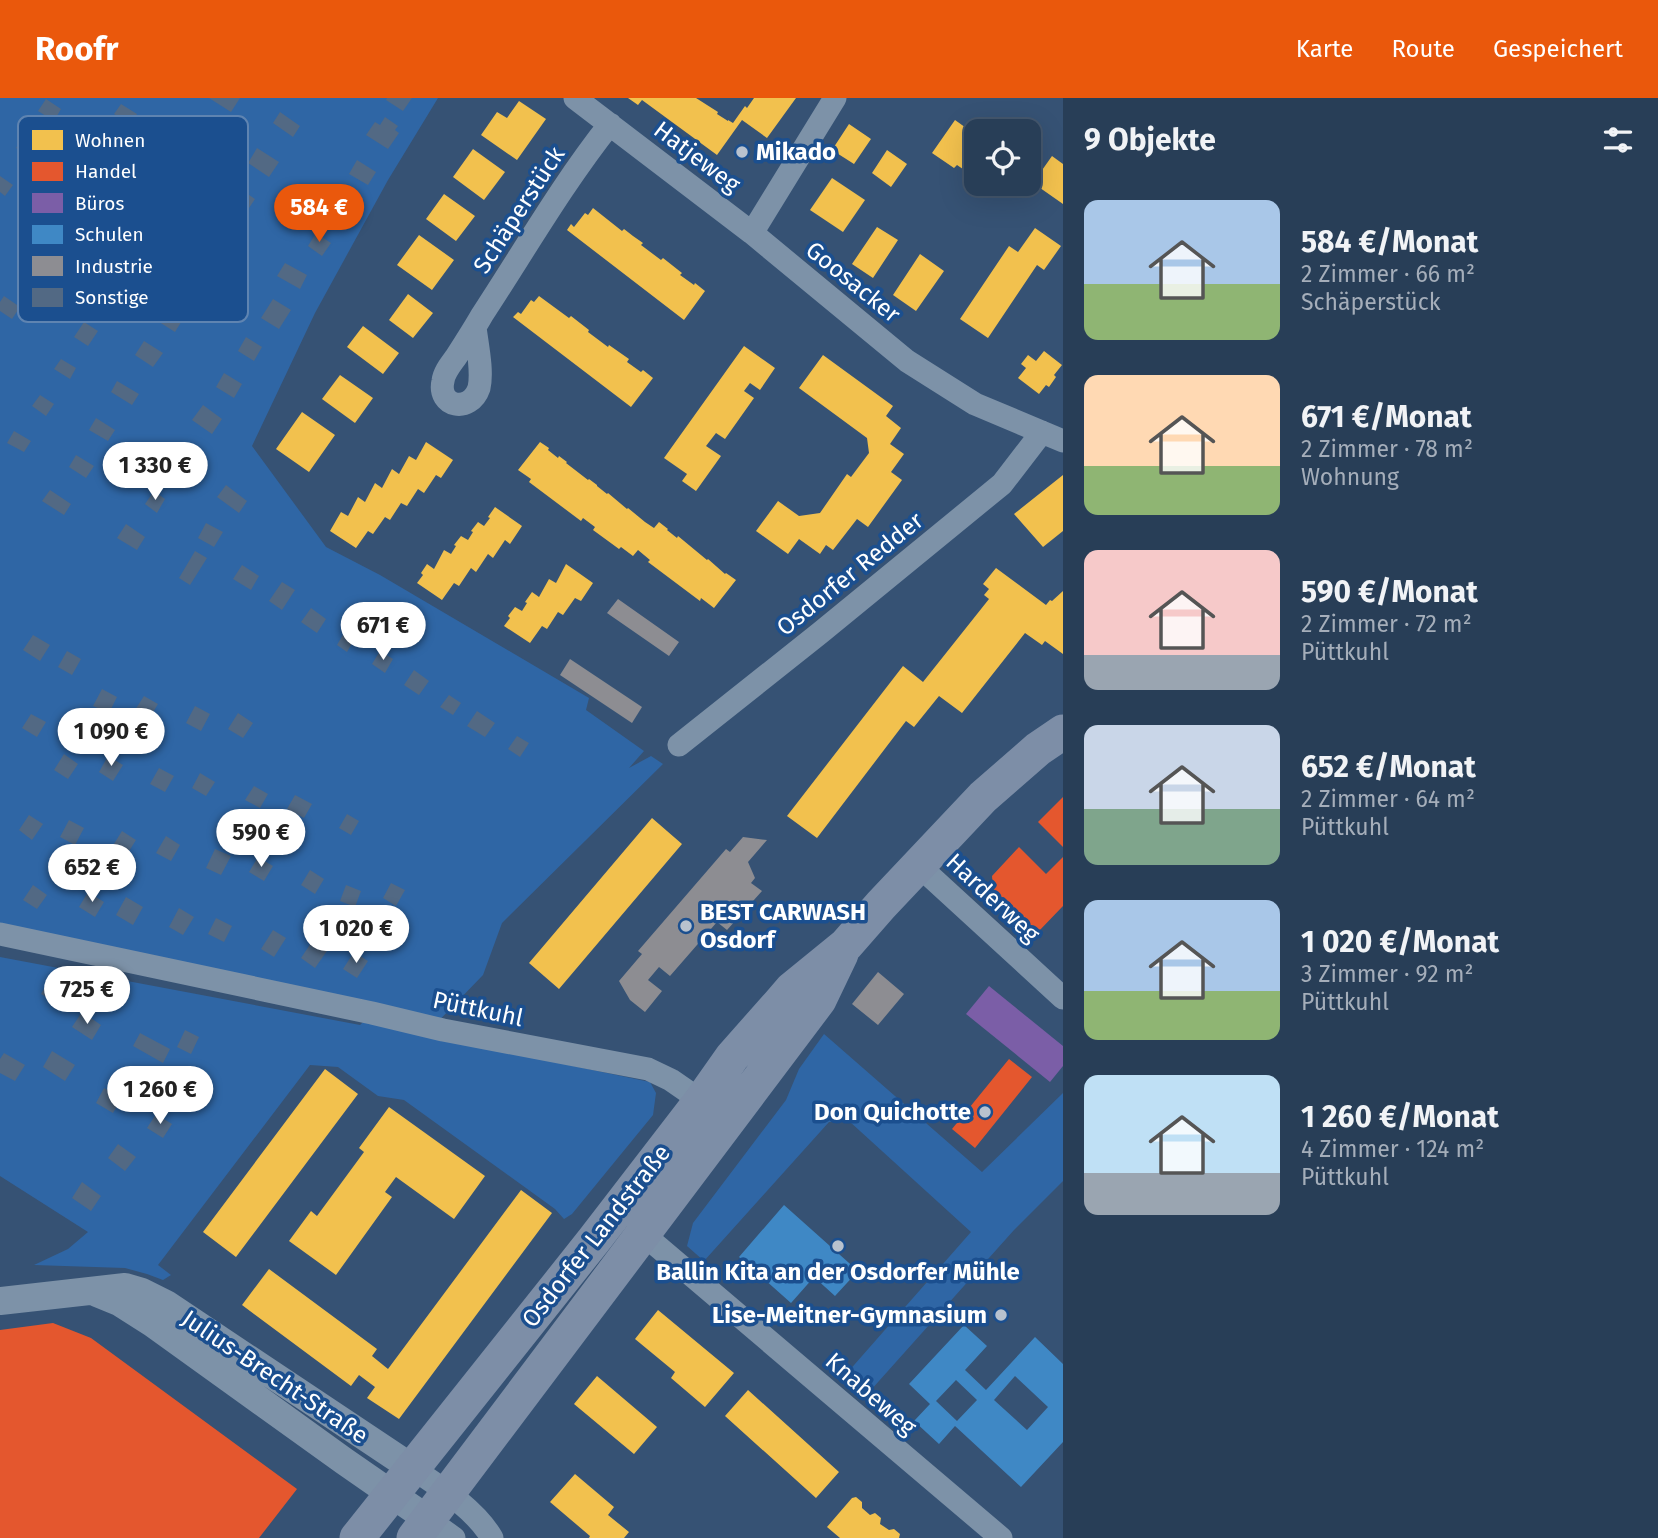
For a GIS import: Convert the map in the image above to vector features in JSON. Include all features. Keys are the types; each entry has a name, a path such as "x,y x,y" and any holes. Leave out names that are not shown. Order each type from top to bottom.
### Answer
{"main road":[{"name":"Osdorfer Landstraße","path":"357,1538 594,1240 819,999 846,945 983,797 1051,740 1063,716"},
{"name":"Osdorfer Landstraße","path":"437,1522 643,1234 715,1110"}],"street":[{"name":"Hatjeweg","path":"575,98 752,233"},
{"path":"752,233 835,98"},
{"name":"Schäperstück","path":"475,327 610,124"},
{"name":"Goosacker","path":"752,233 907,360 975,404 1052,436"},
{"name":"Osdorfer Redder","path":"680,745 1002,484 1052,436"},
{"name":"Harderweg","path":"918,865 1063,998"},
{"name":"Püttkuhl","path":"0,934 443,1030 648,1069 671,1080 715,1110"},
{"name":"Knabeweg","path":"643,1234 1001,1538"},
{"name":"Julius-Brecht-Straße","path":"0,1301 125,1287 154,1297 402,1481 437,1522"},
{"path":"437,1522 484,1526 492,1538"}],"shaded area":[{"path":"0,98 438,98 388,180 315,313 252,446 326,547 380,575 589,698 586,710 644,751 629,768 651,756 663,764 502,923 483,975 425,1035 650,1082 656,1093 653,1115 572,1214 564,1219 555,1209 404,1100 378,1096 338,1067 310,1065 158,1265 171,1275 163,1280 125,1268 34,1265 68,1249 88,1232 0,1176 0,957 360,1025 372,1013 0,933"},
{"path":"824,1034 982,1172 1063,1093 1063,1181 1014,1230 862,1400 840,1381 971,1232 849,1121 829,1122 704,1261 687,1246 693,1223 786,1100 799,1069"}],"building: Wohnen":[{"path":"628,98 696,98 733,123 754,98 796,98 767,138 742,120 717,155 642,100 638,105"},
{"path":"519,101 546,119 517,160 481,135 497,112 507,118"},
{"path":"955,120 964,126 964,170 957,165 954,168 932,153"},
{"path":"849,124 871,139 854,164 832,150"},
{"path":"473,149 505,172 484,200 453,177"},
{"path":"887,150 907,164 891,187 872,173"},
{"path":"1052,156 1063,164 1063,204 1041,189 1041,172"},
{"path":"832,178 865,200 843,232 810,210"},
{"path":"444,194 475,216 456,241 426,219"},
{"path":"593,208 705,291 684,320 567,230 571,224 574,227 585,213 588,215"},
{"path":"877,227 898,240 873,278 852,264"},
{"path":"1035,228 1061,246 1044,270 1037,265 988,338 960,319 1009,246 1018,252"},
{"path":"419,235 454,260 432,290 397,265"},
{"path":"920,254 944,271 916,311 893,295"},
{"path":"408,294 433,313 413,338 389,320"},
{"path":"539,296 569,318 571,316 608,347 609,345 629,359 627,362 653,378 631,407 513,317 518,312 521,314 531,300 534,302"},
{"path":"363,326 399,353 383,374 347,347"},
{"path":"744,346 775,368 760,390 750,383 744,391 754,398 725,439 716,433 706,446 721,456 696,491 682,481 687,474 664,458"},
{"path":"1044,351 1062,365 1049,387 1046,385 1039,394 1018,378 1026,368 1021,364 1028,355 1036,361"},
{"path":"823,355 893,406 886,416 901,428 890,444 904,454 891,472 902,480 868,527 857,519 833,550 826,545 820,554 799,539 788,554 756,531 778,501 799,516 820,513 847,474 851,477 869,453 867,438 799,388"},
{"path":"340,375 373,398 355,423 322,399"},
{"path":"302,412 335,435 309,472 276,449"},
{"path":"426,442 453,460 441,478 436,475 424,493 418,489 407,506 401,503 390,520 385,517 373,534 368,531 356,548 330,531 341,512 348,516 358,497 365,502 375,483 382,488 392,469 399,474 409,456 416,460"},
{"path":"540,442 645,522 654,528 659,522 736,580 714,608 701,598 700,601 648,562 650,560 638,550 633,556 621,547 619,549 593,530 595,527 583,518 581,521 529,482 531,479 518,470"},
{"path":"1063,475 1063,531 1043,547 1014,514"},
{"path":"495,507 522,526 510,544 505,540 493,558 488,554 476,572 471,568 459,586 454,583 442,600 417,583 427,564 434,569 444,550 451,554 461,536 468,540 478,522 484,526"},
{"path":"566,564 593,583 581,601 575,598 563,615 558,612 547,629 542,626 530,643 504,626 515,607 522,611 532,592 539,597 549,579 556,583"},
{"path":"996,568 1046,605 1063,591 1063,654 1045,641 1042,645 1025,633 962,713 939,696 914,727 906,721 817,838 787,816 903,666 923,682 989,599 984,595 989,589 983,584"},
{"path":"652,818 682,844 559,989 529,963"},
{"path":"325,1069 358,1094 236,1257 203,1232"},
{"path":"389,1107 485,1176 454,1219 396,1177 385,1192 392,1197 336,1275 289,1241 311,1211 317,1216 364,1152 359,1148"},
{"path":"521,1190 552,1213 399,1419 367,1398 375,1387 359,1375 351,1386 242,1305 269,1269 377,1349 372,1356 388,1369"},
{"path":"658,1310 734,1373 705,1407 671,1378 675,1372 635,1339"},
{"path":"597,1376 657,1427 634,1454 574,1404"},
{"path":"748,1390 839,1472 816,1498 725,1416"},
{"path":"575,1474 614,1507 608,1515 629,1532 624,1538 589,1538 590,1536 550,1502"},
{"path":"856,1497 862,1502 862,1508 870,1515 875,1513 881,1518 880,1524 889,1530 894,1529 900,1534 899,1538 840,1538 827,1527 852,1498"}],"building: Handel":[{"path":"1063,797 1063,847 1038,822"},
{"path":"1019,847 1046,874 1063,857 1063,906 1038,932 993,889 992,876"},
{"name":"Don Quichotte","path":"1009,1059 1032,1077 975,1148 952,1129"},
{"path":"53,1323 91,1338 297,1489 259,1538 0,1538 0,1330"}],"building: Büros":[{"path":"989,986 1063,1046 1063,1066 1050,1082 966,1014"}],"building: Schulen":[{"path":"784,1205 858,1271 835,1296 814,1277 791,1303 739,1257"},
{"path":"964,1325 987,1346 965,1370 986,1390 1035,1337 1063,1364 1063,1442 1021,1487 955,1426 939,1444 914,1421 930,1404 909,1384","holes":["1015,1376 1048,1407 1027,1430 994,1400","956,1380 977,1400 957,1421 936,1401"]}],"building: Industrie":[{"path":"618,599 679,642 669,656 607,613"},
{"path":"570,659 642,707 632,723 560,675"},
{"name":"BEST CARWASH Osdorf","path":"743,837 767,840 748,862 755,878 751,883 762,891 727,930 717,922 670,976 659,967 648,980 662,991 645,1012 630,1000 619,981 642,954 638,951 726,849 730,852"},
{"path":"878,972 904,994 878,1025 852,1004"}],"building: Sonstige":[{"path":"209,98 240,98 231,112"},
{"path":"412,98 403,111 386,100"},
{"path":"46,99 61,109 57,116 46,116 38,111"},
{"path":"121,104 137,114 117,116 114,114"},
{"path":"280,112 300,126 293,137 273,123"},
{"path":"385,117 398,126 395,130 399,133 388,149 366,135 375,122 380,125"},
{"path":"257,148 279,162 269,177 248,163"},
{"path":"357,160 376,172 368,185 349,174"},
{"path":"0,176 13,185 5,196 0,192"},
{"path":"248,194 255,199 248,210"},
{"path":"332,194 350,205 342,219 324,208"},
{"path":"316,233 331,243 322,256 308,246"},
{"path":"285,263 307,275 300,289 277,276"},
{"path":"4,296 18,306 12,319 0,311 0,302"},
{"path":"273,299 291,310 279,329 261,318"},
{"path":"84,322 98,331 88,346 74,337"},
{"path":"159,322 181,322 175,332"},
{"path":"246,337 262,347 254,361 238,351"},
{"path":"144,341 163,353 153,367 135,355"},
{"path":"61,359 76,368 70,379 54,369"},
{"path":"224,373 242,384 234,398 216,387"},
{"path":"117,381 139,394 132,405 111,392"},
{"path":"40,395 54,404 46,416 32,406"},
{"path":"203,405 222,419 212,434 192,420"},
{"path":"96,418 115,430 108,441 89,430"},
{"path":"14,431 31,441 24,452 7,443"},
{"path":"179,450 192,459 183,472 170,463"},
{"path":"76,455 94,466 86,478 69,467"},
{"path":"226,485 247,501 239,513 217,497"},
{"path":"50,490 71,504 64,515 42,501"},
{"path":"154,491 165,499 157,513 145,504"},
{"path":"206,523 223,532 214,547 198,538"},
{"path":"126,524 145,537 137,550 117,538"},
{"path":"195,551 207,558 190,585 179,578"},
{"path":"242,565 259,576 251,590 233,579"},
{"path":"282,582 295,590 282,610 269,601"},
{"path":"311,608 326,619 317,633 301,622"},
{"path":"345,631 355,638 347,652 337,645"},
{"path":"33,635 50,645 40,661 23,650"},
{"path":"67,651 81,659 72,675 58,667"},
{"path":"380,651 393,659 385,673 372,664"},
{"path":"414,670 429,681 419,695 404,685"},
{"path":"102,689 117,697 109,713 93,706"},
{"path":"449,695 461,703 453,715 440,707"},
{"path":"144,696 158,704 149,719 135,710"},
{"path":"195,706 210,714 201,731 186,723"},
{"path":"477,711 495,723 485,737 467,726"},
{"path":"238,713 253,723 243,738 228,729"},
{"path":"31,714 46,722 37,737 22,728"},
{"path":"517,736 529,743 520,757 508,749"},
{"path":"64,754 78,764 68,779 54,770"},
{"path":"108,756 123,765 113,781 99,772"},
{"path":"159,768 174,776 165,792 150,784"},
{"path":"200,773 215,782 206,796 192,788"},
{"path":"254,786 268,794 260,808 245,800"},
{"path":"295,795 312,804 304,818 287,809"},
{"path":"347,814 359,821 351,835 339,828"},
{"path":"29,815 43,824 32,840 19,830"},
{"path":"69,820 84,828 75,845 60,837"},
{"path":"122,831 136,840 126,856 112,847"},
{"path":"166,836 180,845 171,861 156,853"},
{"path":"215,849 231,856 221,875 206,868"},
{"path":"258,857 273,866 264,881 249,872"},
{"path":"310,870 324,879 315,894 301,885"},
{"path":"391,883 405,890 396,906 383,898"},
{"path":"33,885 47,895 37,909 23,900"},
{"path":"346,885 361,891 355,907 340,901"},
{"path":"88,892 104,902 95,917 79,907"},
{"path":"126,897 143,907 133,925 116,915"},
{"path":"179,908 194,917 183,935 169,927"},
{"path":"216,918 232,926 224,942 208,934"},
{"path":"273,930 286,938 274,957 261,949"},
{"path":"313,940 327,951 315,968 301,958"},
{"path":"354,952 368,961 357,978 343,969"},
{"path":"51,976 65,984 55,1002 41,994"},
{"path":"82,1012 101,1025 92,1040 72,1027"},
{"path":"185,1030 199,1037 191,1054 177,1047"},
{"path":"140,1033 170,1049 163,1063 133,1046"},
{"path":"52,1051 75,1065 65,1081 43,1067"},
{"path":"4,1053 25,1065 15,1081 0,1073 0,1059"},
{"path":"104,1088 122,1098 113,1113 96,1103"},
{"path":"156,1114 172,1124 163,1138 147,1128"},
{"path":"118,1144 136,1157 125,1171 108,1158"},
{"path":"82,1182 101,1196 91,1211 72,1198"}],"place":[{"name":"Mikado","path":"742,152"},
{"name":"BEST CARWASH Osdorf","path":"686,926"},
{"name":"Don Quichotte","path":"985,1112"},
{"name":"Ballin Kita an der Osdorfer Mühle","path":"838,1246"},
{"name":"Lise-Meitner-Gymnasium","path":"1001,1315"}]}
